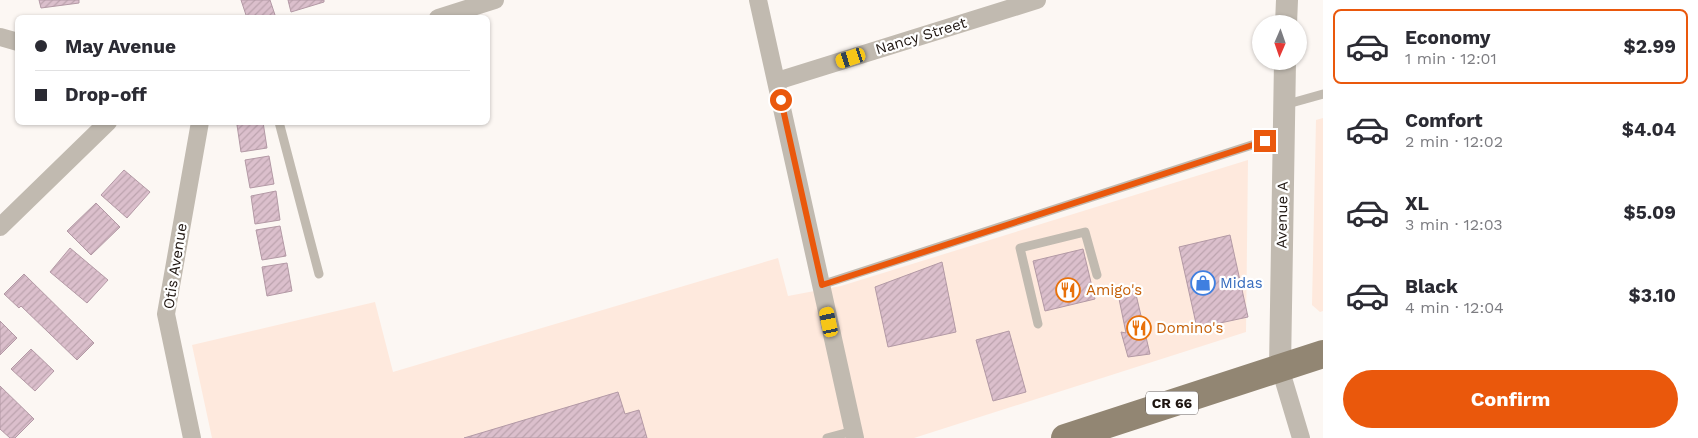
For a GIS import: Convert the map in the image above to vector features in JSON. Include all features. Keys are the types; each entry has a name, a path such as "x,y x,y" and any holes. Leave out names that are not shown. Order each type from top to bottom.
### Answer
{"main road":[{"name":"CR 66","path":"1065,438 1323,354"}],"street":[{"path":"448,15 495,0"},
{"path":"758,0 854,434"},
{"name":"Nancy Street","path":"777,81 1037,0"},
{"path":"1286,15 1287,0"},
{"path":"0,36 15,41"},
{"name":"Avenue A","path":"1280,368 1285,70"},
{"path":"0,227 105,125"},
{"name":"Otis Avenue","path":"192,438 166,314 199,125"},
{"path":"1280,368 1301,438"}],"lane":[{"path":"1284,105 1323,94"},
{"path":"280,125 318,274"},
{"path":"822,285 1283,135"},
{"path":"1038,324 1020,248 1085,232 1097,275"},
{"path":"827,438 854,434"}],"shaded area":[{"path":"1323,118 1323,311 1320,312 1312,305 1316,120"},
{"path":"1248,160 1246,332 914,438 212,438 192,345 375,302 393,372 778,258 788,296 841,286"}],"building":[{"path":"39,0 79,0 79,3 41,8"},
{"path":"241,0 270,0 275,15 246,15"},
{"path":"288,0 324,0 324,2 291,12"},
{"path":"237,125 263,125 267,148 241,152"},
{"path":"269,156 274,184 250,188 245,160"},
{"path":"124,170 150,192 127,218 101,195"},
{"path":"276,191 280,220 255,224 251,196"},
{"path":"96,203 120,227 91,255 67,231"},
{"path":"280,226 286,256 262,260 256,230"},
{"path":"1230,235 1248,317 1197,328 1179,247"},
{"path":"70,248 108,280 87,303 50,272"},
{"path":"1083,249 1095,299 1045,311 1033,261"},
{"path":"942,262 956,332 888,347 875,287"},
{"path":"287,263 292,291 267,296 262,267"},
{"path":"24,274 94,343 77,360 21,306 19,308 4,294"},
{"path":"1134,286 1150,354 1128,357 1121,332 1126,333 1117,289"},
{"path":"0,321 17,338 0,355"},
{"path":"1009,331 1026,392 993,401 976,340"},
{"path":"31,349 54,371 35,391 11,369"},
{"path":"0,386 34,419 15,438 10,438 0,429"},
{"path":"618,392 625,414 639,410 647,438 464,438"}],"place":[{"name":"Midas","path":"1203,283"},
{"name":"Amigo's","path":"1068,290"},
{"name":"Domino's","path":"1139,328"}],"route":[{"path":"781,100 822,285 1265,141"}]}
